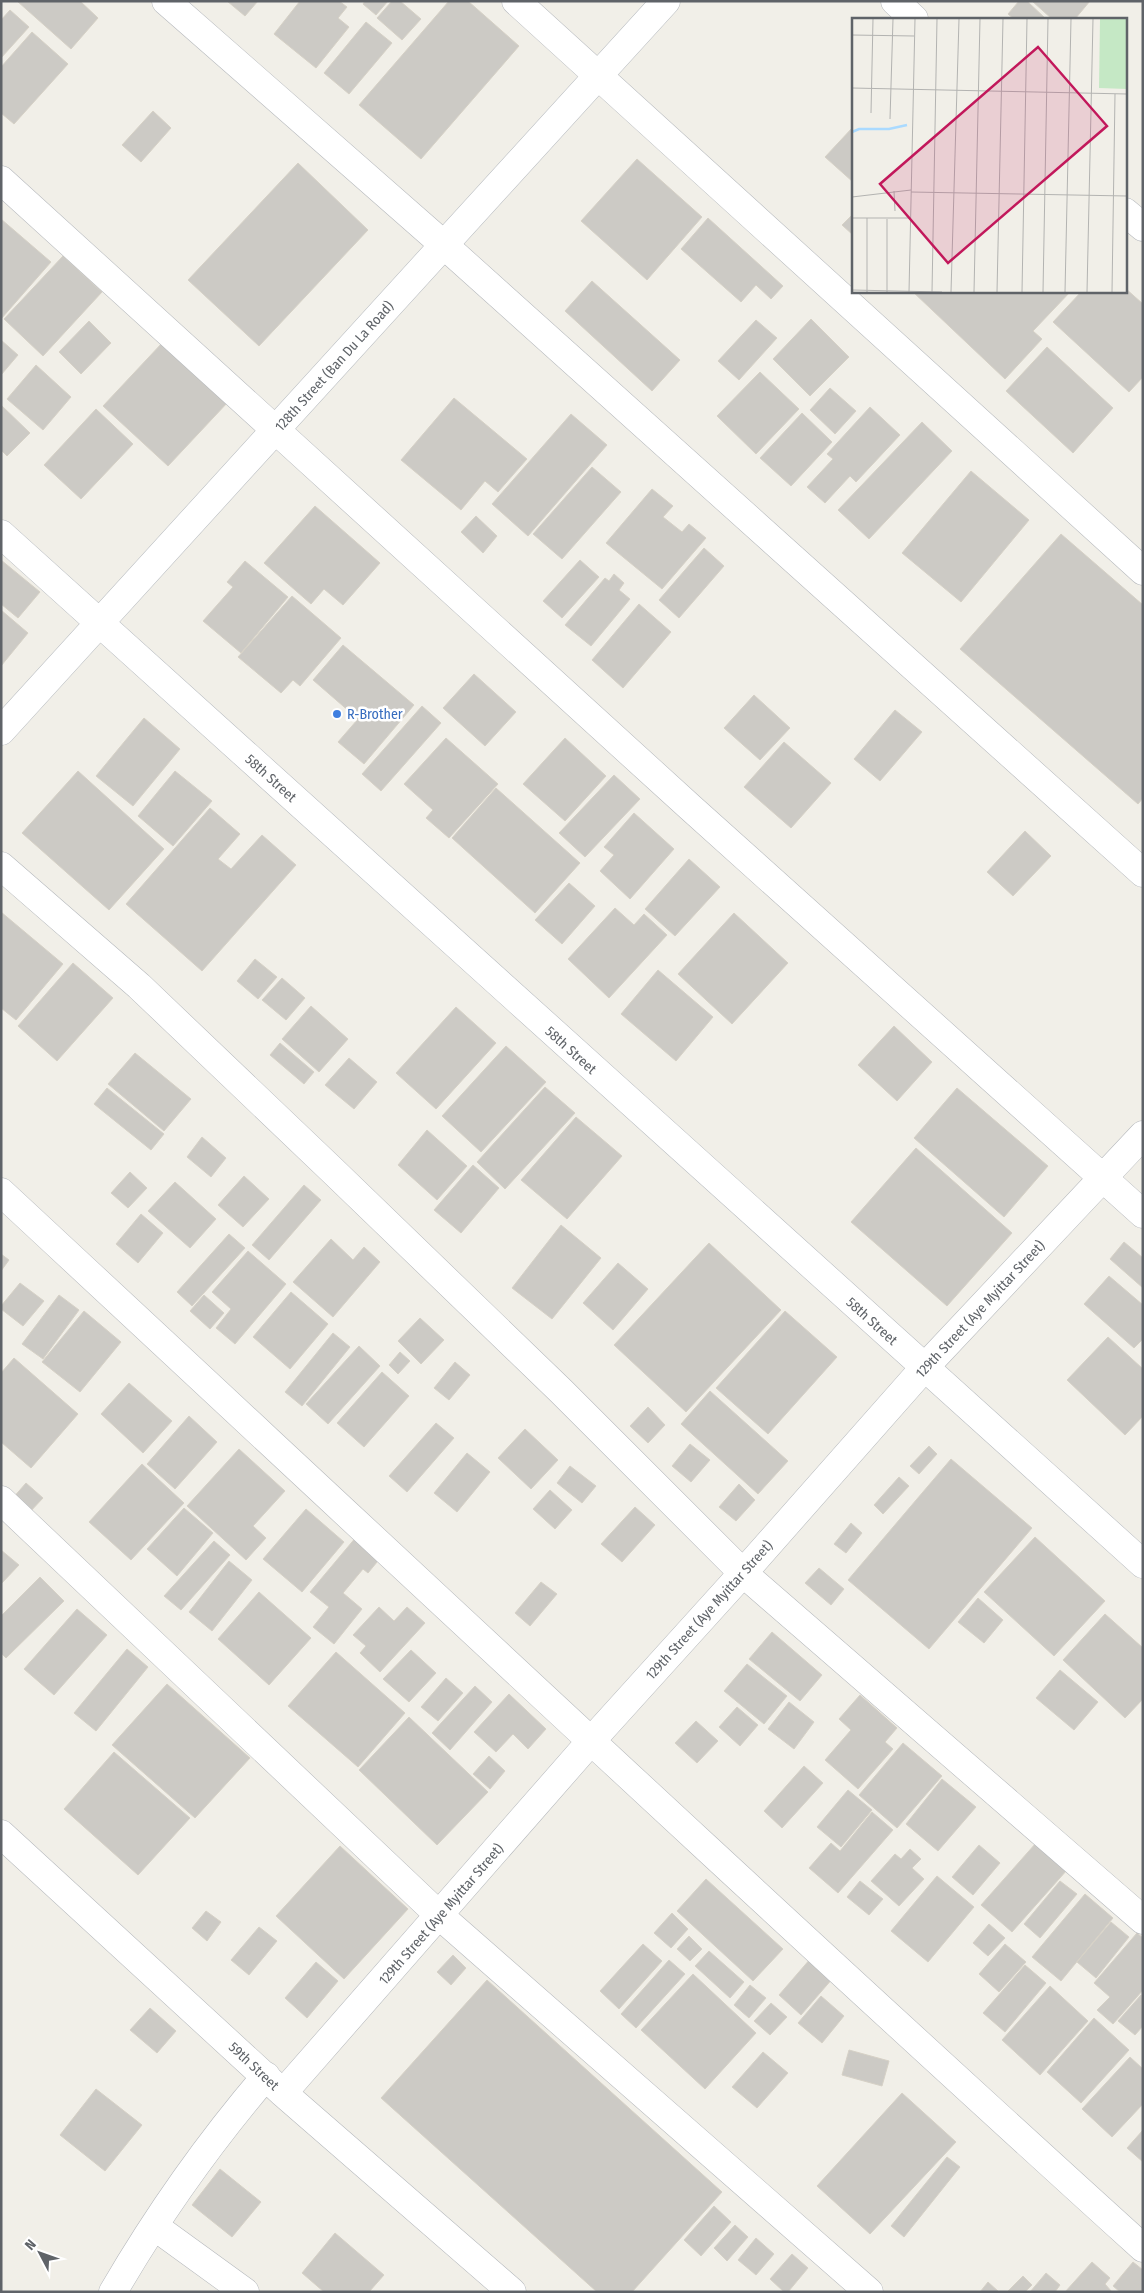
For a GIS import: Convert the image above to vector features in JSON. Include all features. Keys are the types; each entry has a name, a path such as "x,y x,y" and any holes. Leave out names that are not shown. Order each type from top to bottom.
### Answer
{"street":[{"path":"166,1 444,245 1143,873"},
{"path":"516,1 1143,571"},
{"name":"128th Street (Ban Du La Road)","path":"1,731 98,622 276,431 666,1"},
{"path":"895,1 913,18"},
{"path":"1,180 1143,1214"},
{"path":"1126,213 1143,228"},
{"name":"58th Street","path":"1,534 1143,1564"},
{"path":"1,866 140,986 561,1391 743,1573 1143,1920"},
{"name":"129th Street (Aye Myittar Street)","path":"113,2292 195,2164 225,2124 275,2084 440,1916 591,1741 743,1573 924,1368 1143,1135"},
{"path":"1,1192 951,2074 1143,2248"},
{"path":"1,1500 440,1916 870,2292"},
{"name":"59th Street","path":"1,1834 275,2084 505,2289"},
{"path":"154,2226 245,2292"}],"building":[{"path":"17,1 80,1 98,18 71,49"},
{"path":"227,1 258,1 245,16"},
{"path":"300,1 339,1 347,7 338,18 349,27 316,68 274,34"},
{"path":"365,1 388,1 376,15 363,4"},
{"path":"392,1 400,1 421,19 402,40 377,18"},
{"path":"449,1 468,1 519,46 421,159 359,105"},
{"path":"1019,1 1027,1 1045,18 1013,18 1008,14"},
{"path":"1032,1 1090,1 1076,18 1051,18"},
{"path":"10,10 29,27 1,58 1,20"},
{"path":"366,22 392,43 349,94 324,73"},
{"path":"32,32 68,64 14,124 1,113 1,67"},
{"path":"153,111 171,128 141,162 122,145"},
{"path":"852,128 852,181 825,157"},
{"path":"637,159 702,217 647,280 581,221"},
{"path":"298,163 368,230 259,346 188,280"},
{"path":"852,215 852,234 842,225"},
{"path":"708,218 783,286 771,299 756,285 741,302 681,249"},
{"path":"1,219 51,262 1,319"},
{"path":"63,256 102,292 43,356 4,319"},
{"path":"592,281 680,360 652,391 565,311"},
{"path":"1126,289 1143,304 1143,377 1129,392 1053,322 1081,292 1126,292"},
{"path":"913,292 1070,292 1033,331 1042,339 1005,379"},
{"path":"811,319 849,357 810,396 773,359"},
{"path":"756,320 777,338 739,380 718,361"},
{"path":"89,321 111,343 81,374 59,352"},
{"path":"1,340 18,355 1,375"},
{"path":"163,342 228,402 168,466 103,406"},
{"path":"1047,347 1113,408 1073,453 1006,391"},
{"path":"36,365 71,397 43,430 7,399"},
{"path":"760,372 799,409 756,454 717,416"},
{"path":"830,388 856,411 835,434 810,410"},
{"path":"454,398 527,459 498,492 485,481 461,510 401,460"},
{"path":"1,405 30,433 7,456 1,450"},
{"path":"870,407 900,435 856,482 850,476 825,503 807,487 833,459 827,454"},
{"path":"96,409 133,444 81,499 44,465"},
{"path":"802,413 832,442 791,486 760,458"},
{"path":"571,414 607,445 528,536 492,504"},
{"path":"922,422 952,451 869,539 838,510"},
{"path":"592,467 621,492 562,559 533,534"},
{"path":"971,471 1029,520 961,602 902,553"},
{"path":"652,489 673,506 663,517 682,532 689,524 706,538 662,589 606,543"},
{"path":"315,506 380,563 343,605 324,589 311,604 264,563"},
{"path":"476,516 497,536 483,553 461,532"},
{"path":"1061,534 1143,605 1143,798 1138,804 960,649"},
{"path":"704,548 724,566 679,618 659,600"},
{"path":"1,560 40,592 18,618 1,604"},
{"path":"580,560 599,577 562,618 543,601"},
{"path":"245,561 288,597 241,653 203,621 233,587 227,582"},
{"path":"614,574 624,583 619,590 630,599 591,646 565,625 605,578 609,581"},
{"path":"292,596 341,638 300,686 293,680 281,693 238,657"},
{"path":"639,604 671,632 623,688 592,660"},
{"path":"1,610 28,633 1,666"},
{"path":"343,645 414,705 364,764 338,742 358,719 313,680"},
{"path":"474,674 516,712 485,746 443,708"},
{"path":"754,695 790,728 760,760 724,728"},
{"path":"422,706 441,723 381,791 362,774"},
{"path":"895,710 922,732 880,781 854,759"},
{"path":"144,718 180,749 133,806 96,776"},
{"path":"446,738 498,784 449,838 426,818 433,810 404,784"},
{"path":"565,738 606,776 565,821 523,784"},
{"path":"784,742 831,783 791,828 744,787"},
{"path":"78,771 164,849 109,910 22,833"},
{"path":"175,771 212,801 173,846 138,816"},
{"path":"614,775 640,799 585,857 559,833"},
{"path":"496,788 580,863 535,913 452,838"},
{"path":"210,808 240,834 218,859 231,869 262,835 296,865 202,971 126,904"},
{"path":"634,813 674,849 630,899 600,871 614,855 604,847"},
{"path":"1025,831 1051,856 1013,896 987,872"},
{"path":"689,859 720,887 675,936 645,909"},
{"path":"569,883 595,906 562,944 535,920"},
{"path":"615,908 634,925 644,914 667,935 609,998 568,959"},
{"path":"1,912 63,964 16,1020 1,1008"},
{"path":"734,913 788,963 732,1024 678,974"},
{"path":"255,959 277,977 258,999 237,981"},
{"path":"73,963 113,998 57,1061 18,1026"},
{"path":"658,970 713,1017 676,1061 621,1014"},
{"path":"282,978 305,998 286,1020 262,1000"},
{"path":"311,1006 348,1039 319,1072 282,1039"},
{"path":"456,1007 496,1043 436,1109 396,1073"},
{"path":"894,1026 932,1062 897,1101 858,1065"},
{"path":"280,1043 314,1072 304,1084 270,1055"},
{"path":"506,1046 546,1082 481,1152 442,1116"},
{"path":"135,1053 191,1099 164,1131 108,1084"},
{"path":"349,1058 377,1082 354,1109 325,1085"},
{"path":"545,1087 575,1113 505,1189 477,1162"},
{"path":"107,1088 164,1134 151,1150 94,1104"},
{"path":"957,1088 1048,1166 1004,1217 914,1138"},
{"path":"576,1117 622,1156 567,1219 521,1180"},
{"path":"427,1130 467,1166 437,1200 398,1165"},
{"path":"202,1137 226,1158 211,1177 187,1157"},
{"path":"916,1148 1012,1233 947,1306 851,1222"},
{"path":"473,1165 499,1188 461,1233 434,1210"},
{"path":"130,1172 147,1188 128,1208 111,1193"},
{"path":"244,1176 269,1199 243,1227 218,1205"},
{"path":"175,1182 216,1219 190,1248 148,1211"},
{"path":"304,1185 321,1200 269,1260 252,1245"},
{"path":"141,1214 163,1233 138,1263 116,1244"},
{"path":"561,1225 601,1258 552,1319 512,1288"},
{"path":"229,1234 245,1248 192,1306 177,1292"},
{"path":"331,1239 353,1260 364,1247 380,1262 333,1317 293,1282"},
{"path":"1124,1242 1143,1258 1143,1288 1110,1259"},
{"path":"709,1243 781,1310 686,1412 614,1345"},
{"path":"248,1251 286,1284 235,1344 216,1328 231,1309 212,1292"},
{"path":"1,1254 9,1260 1,1271"},
{"path":"618,1263 648,1289 613,1330 583,1303"},
{"path":"1109,1276 1143,1305 1143,1339 1134,1348 1084,1304"},
{"path":"20,1283 44,1301 23,1326 1,1309 1,1306"},
{"path":"291,1292 328,1324 290,1369 253,1337"},
{"path":"59,1295 79,1310 43,1359 22,1344"},
{"path":"204,1295 224,1313 210,1329 190,1311"},
{"path":"84,1311 121,1342 80,1392 42,1362"},
{"path":"785,1311 837,1357 768,1434 716,1388"},
{"path":"420,1318 444,1340 421,1364 398,1341"},
{"path":"333,1333 350,1347 302,1406 285,1392"},
{"path":"1108,1337 1143,1369 1143,1416 1125,1435 1067,1380"},
{"path":"359,1346 380,1366 328,1424 306,1404"},
{"path":"400,1352 410,1361 398,1374 389,1365"},
{"path":"14,1358 78,1414 31,1468 1,1442 1,1373"},
{"path":"455,1362 470,1375 449,1400 434,1388"},
{"path":"382,1372 409,1396 364,1447 337,1423"},
{"path":"129,1383 172,1421 143,1453 101,1414"},
{"path":"710,1391 788,1461 758,1494 681,1424"},
{"path":"648,1407 665,1425 648,1443 630,1426"},
{"path":"189,1416 217,1442 175,1489 147,1464"},
{"path":"436,1423 454,1438 407,1492 389,1476"},
{"path":"525,1429 558,1460 531,1489 498,1458"},
{"path":"690,1444 710,1460 691,1482 672,1466"},
{"path":"929,1446 937,1454 919,1474 910,1466"},
{"path":"239,1449 285,1491 253,1526 266,1538 246,1560 187,1506"},
{"path":"467,1453 490,1472 457,1512 434,1493"},
{"path":"951,1459 1032,1528 929,1649 848,1580"},
{"path":"142,1464 184,1503 131,1560 89,1522"},
{"path":"570,1466 596,1486 582,1503 557,1483"},
{"path":"899,1477 909,1486 883,1514 874,1505"},
{"path":"26,1483 43,1498 28,1514 12,1499"},
{"path":"739,1484 755,1500 736,1521 719,1507"},
{"path":"550,1490 572,1510 555,1529 533,1509"},
{"path":"635,1507 655,1525 622,1562 601,1544"},
{"path":"184,1508 213,1533 177,1576 147,1549"},
{"path":"306,1509 344,1542 302,1592 263,1559"},
{"path":"851,1523 862,1533 846,1553 834,1544"},
{"path":"357,1536 382,1556 368,1573 363,1569 343,1593 362,1609 334,1644 313,1627 329,1607 310,1592"},
{"path":"1035,1537 1105,1601 1054,1656 984,1592"},
{"path":"214,1541 230,1555 181,1610 164,1596"},
{"path":"1,1550 19,1565 1,1584"},
{"path":"229,1561 252,1580 212,1631 189,1612"},
{"path":"819,1568 844,1589 831,1605 805,1583"},
{"path":"40,1577 64,1601 6,1658 1,1653 1,1616"},
{"path":"541,1582 557,1594 530,1626 515,1613"},
{"path":"259,1592 311,1638 269,1685 218,1639"},
{"path":"978,1598 1003,1620 984,1643 958,1622"},
{"path":"379,1607 394,1621 407,1607 425,1623 380,1672 360,1653 366,1646 353,1635"},
{"path":"77,1609 107,1635 54,1695 24,1669"},
{"path":"1105,1614 1143,1648 1143,1699 1125,1718 1063,1660"},
{"path":"772,1632 822,1675 800,1701 749,1659"},
{"path":"127,1649 148,1667 96,1731 74,1713"},
{"path":"411,1650 436,1673 409,1702 383,1679"},
{"path":"336,1652 405,1713 358,1767 288,1706"},
{"path":"747,1664 787,1696 764,1724 724,1691"},
{"path":"1060,1670 1098,1702 1074,1730 1036,1698"},
{"path":"446,1678 463,1693 438,1721 421,1707"},
{"path":"167,1684 250,1758 195,1818 112,1745"},
{"path":"475,1686 492,1702 450,1750 432,1733"},
{"path":"509,1694 546,1729 528,1749 513,1734 496,1752 474,1732"},
{"path":"860,1695 897,1728 885,1742 893,1749 858,1789 825,1760 851,1730 839,1719"},
{"path":"789,1702 814,1722 794,1749 768,1729"},
{"path":"737,1707 758,1725 740,1746 719,1727"},
{"path":"409,1717 488,1792 437,1845 359,1770"},
{"path":"696,1721 718,1741 697,1763 675,1743"},
{"path":"903,1743 942,1776 897,1828 859,1795"},
{"path":"114,1752 190,1818 138,1875 64,1809"},
{"path":"489,1756 505,1771 490,1789 473,1774"},
{"path":"804,1766 823,1783 782,1828 764,1811"},
{"path":"942,1779 976,1807 938,1851 906,1824"},
{"path":"848,1790 872,1810 841,1847 817,1827"},
{"path":"872,1812 893,1830 838,1893 809,1868 831,1843 840,1851"},
{"path":"1036,1843 1067,1870 1012,1932 981,1905"},
{"path":"979,1845 1000,1863 973,1895 952,1877"},
{"path":"340,1846 408,1909 344,1979 276,1916"},
{"path":"910,1849 921,1859 912,1868 924,1879 899,1906 871,1881 895,1854 901,1859"},
{"path":"937,1876 974,1907 928,1962 891,1931"},
{"path":"706,1879 783,1949 753,1981 677,1911"},
{"path":"860,1881 883,1899 869,1915 847,1897"},
{"path":"1060,1881 1077,1894 1040,1938 1024,1924"},
{"path":"1085,1894 1113,1918 1061,1981 1032,1957"},
{"path":"206,1911 221,1922 207,1941 192,1928"},
{"path":"672,1913 688,1929 671,1948 654,1933"},
{"path":"1111,1922 1129,1937 1096,1978 1077,1962"},
{"path":"989,1924 1005,1938 988,1956 973,1943"},
{"path":"259,1927 277,1941 249,1975 231,1960"},
{"path":"1137,1933 1143,1938 1143,1990 1113,2024 1097,2010 1110,1997 1094,1983"},
{"path":"689,1936 702,1949 690,1961 677,1949"},
{"path":"643,1944 662,1961 619,2009 600,1991"},
{"path":"1005,1944 1026,1962 999,1992 979,1974"},
{"path":"709,1951 744,1982 730,1998 695,1966"},
{"path":"453,1955 466,1968 451,1985 437,1972"},
{"path":"811,1958 833,1978 801,2015 779,1995"},
{"path":"669,1960 685,1974 636,2028 621,2014"},
{"path":"316,1962 338,1981 307,2018 285,1998"},
{"path":"1025,1965 1046,1983 1005,2032 983,2013"},
{"path":"693,1974 756,2033 705,2089 641,2030"},
{"path":"487,1980 722,2192 632,2292 597,2292 381,2098"},
{"path":"750,1985 766,1998 749,2018 734,2005"},
{"path":"1050,1986 1088,2021 1040,2075 1002,2040"},
{"path":"1141,1995 1143,2026 1135,2035 1118,2021"},
{"path":"821,1996 844,2016 822,2043 798,2023"},
{"path":"771,2003 787,2017 770,2035 754,2021"},
{"path":"150,2008 176,2031 157,2053 130,2030"},
{"path":"1094,2018 1129,2050 1081,2103 1047,2072"},
{"path":"849,2050 889,2061 882,2086 842,2075"},
{"path":"763,2052 788,2073 757,2108 732,2087"},
{"path":"1130,2057 1143,2069 1143,2104 1112,2137 1082,2109"},
{"path":"96,2089 142,2125 105,2171 60,2135"},
{"path":"902,2093 956,2142 870,2234 817,2186"},
{"path":"1143,2130 1143,2162 1127,2148"},
{"path":"947,2157 960,2167 904,2237 891,2226"},
{"path":"220,2169 261,2202 232,2237 192,2205"},
{"path":"714,2206 731,2222 701,2256 684,2240"},
{"path":"735,2225 748,2237 727,2261 714,2248"},
{"path":"335,2233 384,2275 369,2292 324,2292 302,2273"},
{"path":"756,2238 774,2254 756,2275 738,2260"},
{"path":"792,2254 808,2268 788,2292 784,2292 770,2279"},
{"path":"1092,2262 1110,2278 1105,2284 1112,2292 1065,2292"},
{"path":"1133,2262 1143,2270 1143,2292 1120,2292 1113,2286"},
{"path":"1046,2273 1060,2285 1055,2292 1030,2292"},
{"path":"1023,2276 1032,2285 1025,2292 1008,2291"},
{"path":"988,2282 999,2292 980,2292"}],"place":[{"name":"R-Brother","path":"337,714"}]}
